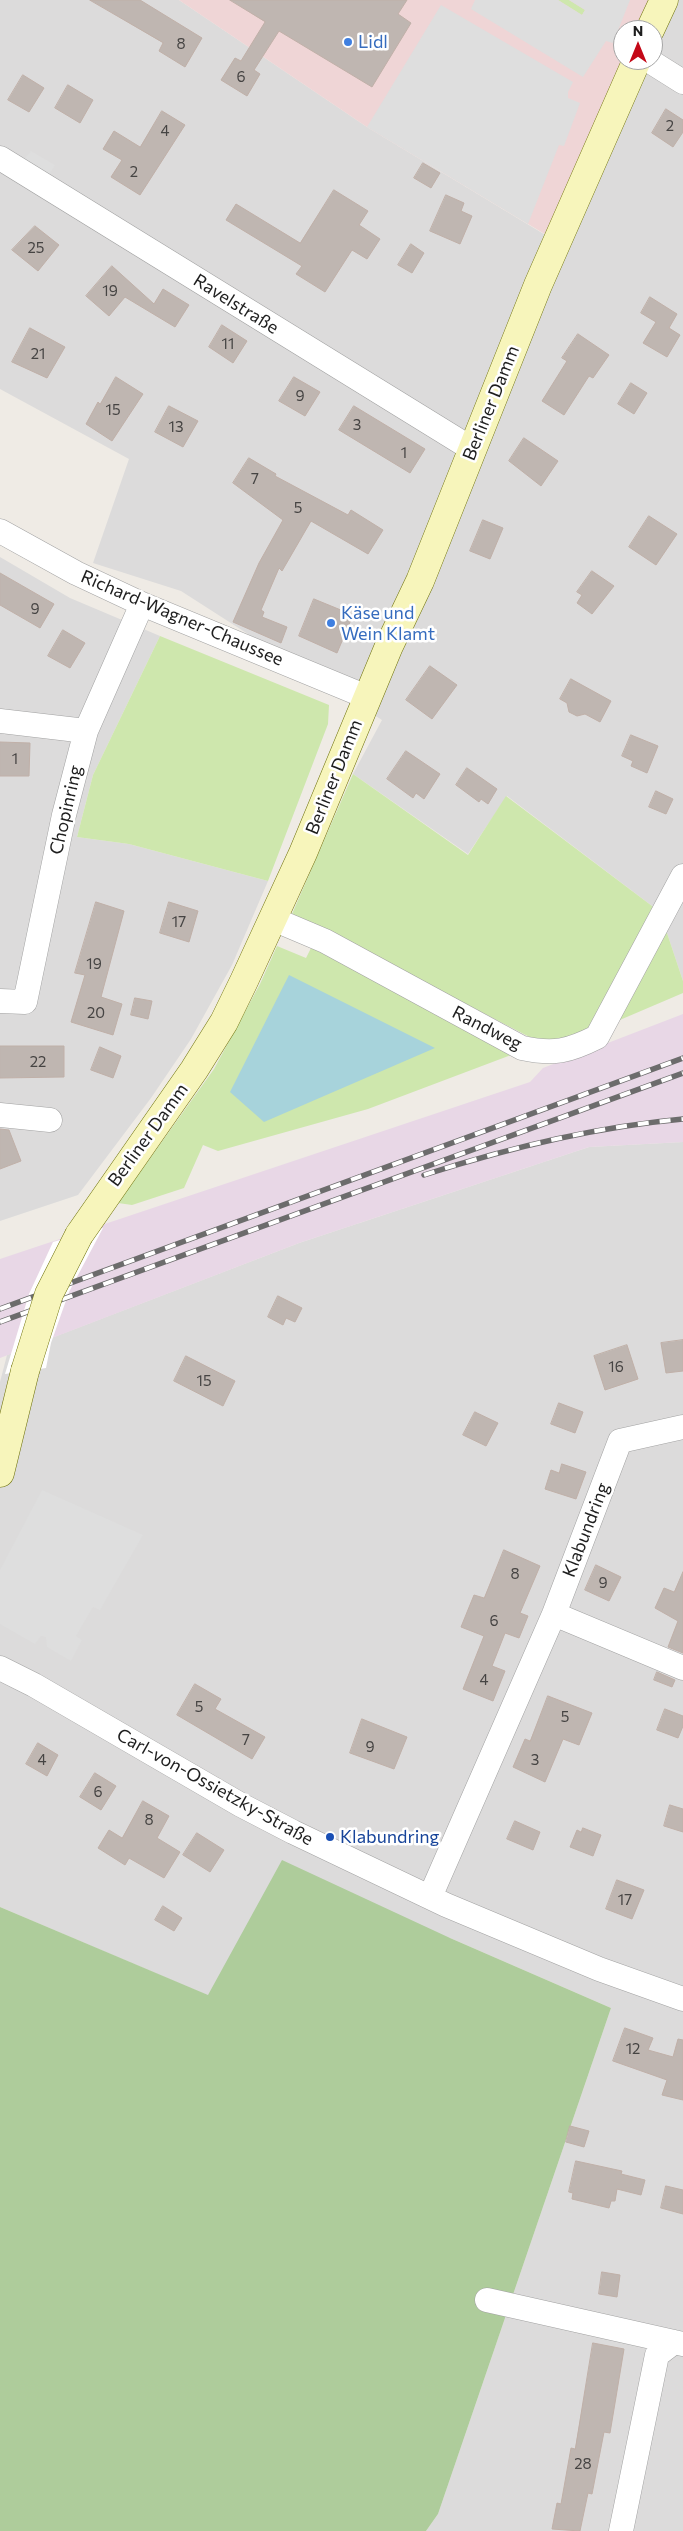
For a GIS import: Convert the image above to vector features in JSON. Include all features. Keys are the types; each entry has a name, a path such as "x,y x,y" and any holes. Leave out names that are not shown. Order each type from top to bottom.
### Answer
{"main road":[{"path":"655,20 664,0"},
{"name":"Berliner Damm","path":"0,1472 25,1371 49,1294 79,1235 194,1070 224,1022 303,853 367,697 420,581 538,285 632,70"}],"street":[{"path":"663,69 683,82"},
{"name":"Ravelstraße","path":"0,158 472,449"},
{"name":"Richard-Wagner-Chaussee","path":"0,531 76,573 142,604 367,697"},
{"name":"Chopinring","path":"0,1002 25,1002 64,815 86,732 142,604"},
{"path":"0,721 86,732"},
{"name":"Randweg","path":"273,919 325,940 522,1048 542,1052 570,1050 597,1037 683,876"},
{"path":"0,1115 50,1120"},
{"name":"Klabundring","path":"430,1897 554,1614 620,1441 683,1427"},
{"path":"554,1614 683,1668"},
{"name":"Carl-von-Ossietzky-Straße","path":"0,1668 34,1685 241,1805 430,1897 599,1969 683,1999"},
{"path":"487,2300 679,2343"},
{"path":"621,2531 657,2355 679,2343"}],"shaded area":[{"path":"0,0 179,0 367,127 552,239 647,70 663,70 663,20 654,20 655,0 683,0 683,981 660,912 507,796 468,854 353,774 382,720 181,591 93,563 129,459 0,389"},
{"path":"179,0 655,0 646,20 613,20 613,70 619,70 553,239 367,127"},
{"path":"475,0 558,0 582,15 585,10 569,0 630,0 622,20 613,20 613,43 606,41 583,77 471,9"},
{"path":"441,5 573,82 568,92 568,98 580,103 564,146 559,145 528,224 367,127"},
{"path":"31,151 55,165 47,178 22,162"},
{"path":"0,557 70,598 160,636 93,775 77,837 129,844 268,881 232,965 191,1039 151,1098 78,1195 0,1221"},
{"path":"683,1014 683,1142 589,1147 299,1243 0,1358 0,1259 530,1082 543,1068"},
{"path":"683,1142 683,2531 426,2531 438,2514 611,2008 450,1938 209,1996 0,1907 0,1382 7,1355 299,1243 589,1147"},
{"path":"42,1490 143,1535 100,1610 93,1607 76,1636 82,1640 71,1661 47,1647 46,1637 41,1636 35,1644 0,1624 0,1570"}],"green space":[{"path":"558,0 569,0 585,10 582,15"},
{"path":"160,636 329,705 328,724 268,881 129,844 77,837 93,775"},
{"path":"353,774 468,855 506,796 660,912 683,981 683,993 594,1031 543,1044 292,914"},
{"path":"313,944 519,1052 368,1109 218,1151 203,1145 184,1188 132,1205 118,1203 214,1069 260,984 277,946 306,958"},
{"path":"282,1860 450,1938 611,2008 438,2514 426,2531 0,2531 0,1907 208,1995"}],"water":[{"path":"289,975 435,1048 264,1122 230,1092"}],"pier":[{"path":"103,1228 69,1292 51,1343 46,1368 5,1374 29,1294 53,1242"}],"building":[{"path":"90,0 140,0 202,38 185,67 159,51 163,43"},
{"name":"Lidl","path":"230,0 407,0 398,14 411,23 372,87 279,31 254,70 260,74 247,96 221,80 235,58 241,61 265,22"},
{"path":"23,75 44,88 29,112 8,100"},
{"path":"68,85 93,100 80,123 55,108"},
{"path":"666,109 683,120 683,132 673,147 652,133"},
{"path":"162,111 185,125 140,195 111,177 122,160 103,149 114,131 140,147"},
{"path":"423,163 440,173 431,188 414,178"},
{"path":"334,190 368,211 359,225 380,239 367,259 352,250 325,292 296,274 302,266 226,220 236,204 300,243"},
{"path":"446,195 464,203 461,211 472,216 460,244 430,231"},
{"path":"35,226 59,245 38,271 12,250"},
{"path":"411,244 424,253 412,273 398,265"},
{"path":"112,266 154,304 163,289 189,305 175,327 125,297 109,316 86,296"},
{"path":"650,297 677,314 669,328 680,335 667,357 643,343 656,322 641,313"},
{"path":"222,325 247,341 233,363 209,347"},
{"path":"30,328 65,347 47,378 12,362"},
{"path":"578,334 609,355 593,378 589,376 564,415 542,401 567,361 562,358"},
{"path":"116,377 143,394 112,441 86,424 98,402 100,404"},
{"path":"294,377 320,392 305,416 279,401"},
{"path":"631,383 647,393 634,414 618,404"},
{"path":"169,406 198,421 183,447 155,432"},
{"path":"354,406 425,449 410,473 339,430"},
{"path":"524,438 558,461 541,486 509,461"},
{"path":"249,458 276,474 275,476 348,515 351,510 383,530 368,554 311,521 282,571 279,568 261,610 264,612 262,617 287,627 281,643 233,622 259,563 283,520 233,483"},
{"path":"649,516 677,534 656,565 629,547"},
{"path":"483,520 503,528 490,559 470,551"},
{"path":"592,571 614,586 592,614 577,603 582,595 577,592"},
{"path":"0,573 54,604 40,628 0,605"},
{"name":"Käse und Wein Klamt","path":"314,599 353,615 337,653 299,636"},
{"path":"63,630 85,643 70,668 48,656"},
{"path":"430,666 457,685 432,719 406,700"},
{"path":"571,679 611,701 600,722 585,714 577,716 569,712 567,703 560,699"},
{"path":"631,735 658,746 647,773 631,766 633,761 622,756"},
{"path":"0,742 30,743 29,776 0,776"},
{"path":"406,751 440,774 424,799 416,793 413,798 387,779"},
{"path":"467,768 497,789 488,804 481,799 479,802 456,785"},
{"path":"656,791 673,799 666,814 649,807"},
{"path":"96,902 124,911 101,997 122,1004 113,1035 71,1022 85,975 75,973"},
{"path":"169,902 198,911 189,942 160,933"},
{"path":"135,998 152,1001 148,1019 131,1015"},
{"path":"0,1046 64,1046 64,1077 0,1078"},
{"path":"100,1047 121,1056 113,1078 91,1070"},
{"path":"0,1129 9,1130 21,1161 0,1169"},
{"path":"278,1296 302,1308 295,1322 286,1318 283,1325 268,1317"},
{"path":"683,1340 683,1371 666,1373 661,1343"},
{"path":"627,1345 638,1379 605,1390 594,1356"},
{"path":"186,1356 235,1381 223,1406 174,1381"},
{"path":"559,1403 583,1412 575,1433 551,1424"},
{"path":"475,1412 498,1423 486,1446 463,1435"},
{"path":"562,1464 586,1472 576,1499 545,1489 551,1470 559,1473"},
{"path":"504,1550 540,1566 520,1613 528,1616 519,1638 505,1633 492,1666 505,1671 493,1701 463,1689 484,1636 461,1627 474,1595 484,1598"},
{"path":"596,1565 621,1577 609,1601 585,1590"},
{"path":"683,1572 683,1653 668,1647 678,1621 655,1608 664,1588 674,1592"},
{"path":"657,1672 675,1680 672,1687 654,1680"},
{"path":"195,1684 221,1699 215,1709 265,1737 252,1759 177,1715"},
{"path":"548,1696 592,1713 579,1745 563,1739 545,1782 513,1767 525,1739 530,1741"},
{"path":"665,1709 683,1716 683,1726 678,1738 657,1730"},
{"path":"362,1719 407,1737 394,1769 350,1753"},
{"path":"38,1743 58,1755 47,1776 26,1764"},
{"path":"95,1773 116,1786 101,1810 80,1797"},
{"path":"143,1801 169,1816 157,1838 180,1852 164,1878 129,1858 125,1865 98,1848 109,1830 122,1838"},
{"path":"670,1805 683,1809 683,1832 664,1826"},
{"path":"515,1821 540,1832 533,1850 507,1839"},
{"path":"583,1828 601,1835 593,1856 570,1847 577,1830 581,1832"},
{"path":"197,1833 224,1850 210,1872 183,1855"},
{"path":"617,1880 644,1890 632,1919 606,1909"},
{"path":"163,1906 182,1918 174,1931 155,1920"},
{"path":"625,2028 653,2038 648,2050 673,2057 678,2039 683,2040 683,2100 662,2095 667,2080 613,2061"},
{"path":"570,2126 589,2131 584,2147 566,2142"},
{"path":"576,2161 622,2171 621,2174 645,2180 641,2195 617,2189 615,2201 611,2201 609,2208 572,2199 573,2193 569,2192"},
{"path":"666,2186 683,2190 683,2214 661,2208"},
{"path":"602,2272 620,2275 617,2297 599,2294"},
{"path":"593,2343 624,2349 610,2433 604,2432 592,2494 588,2493 580,2531 552,2529 557,2503 561,2504 571,2448 575,2449"}],"railway":[{"path":"0,1309 683,1058"},
{"path":"0,1322 683,1073"},
{"path":"424,1175 552,1140 617,1127 683,1119"}],"place":[{"name":"Lidl","path":"348,42"},
{"name":"Käse und Wein Klamt","path":"331,623"},
{"name":"Klabundring","path":"330,1837"}]}
